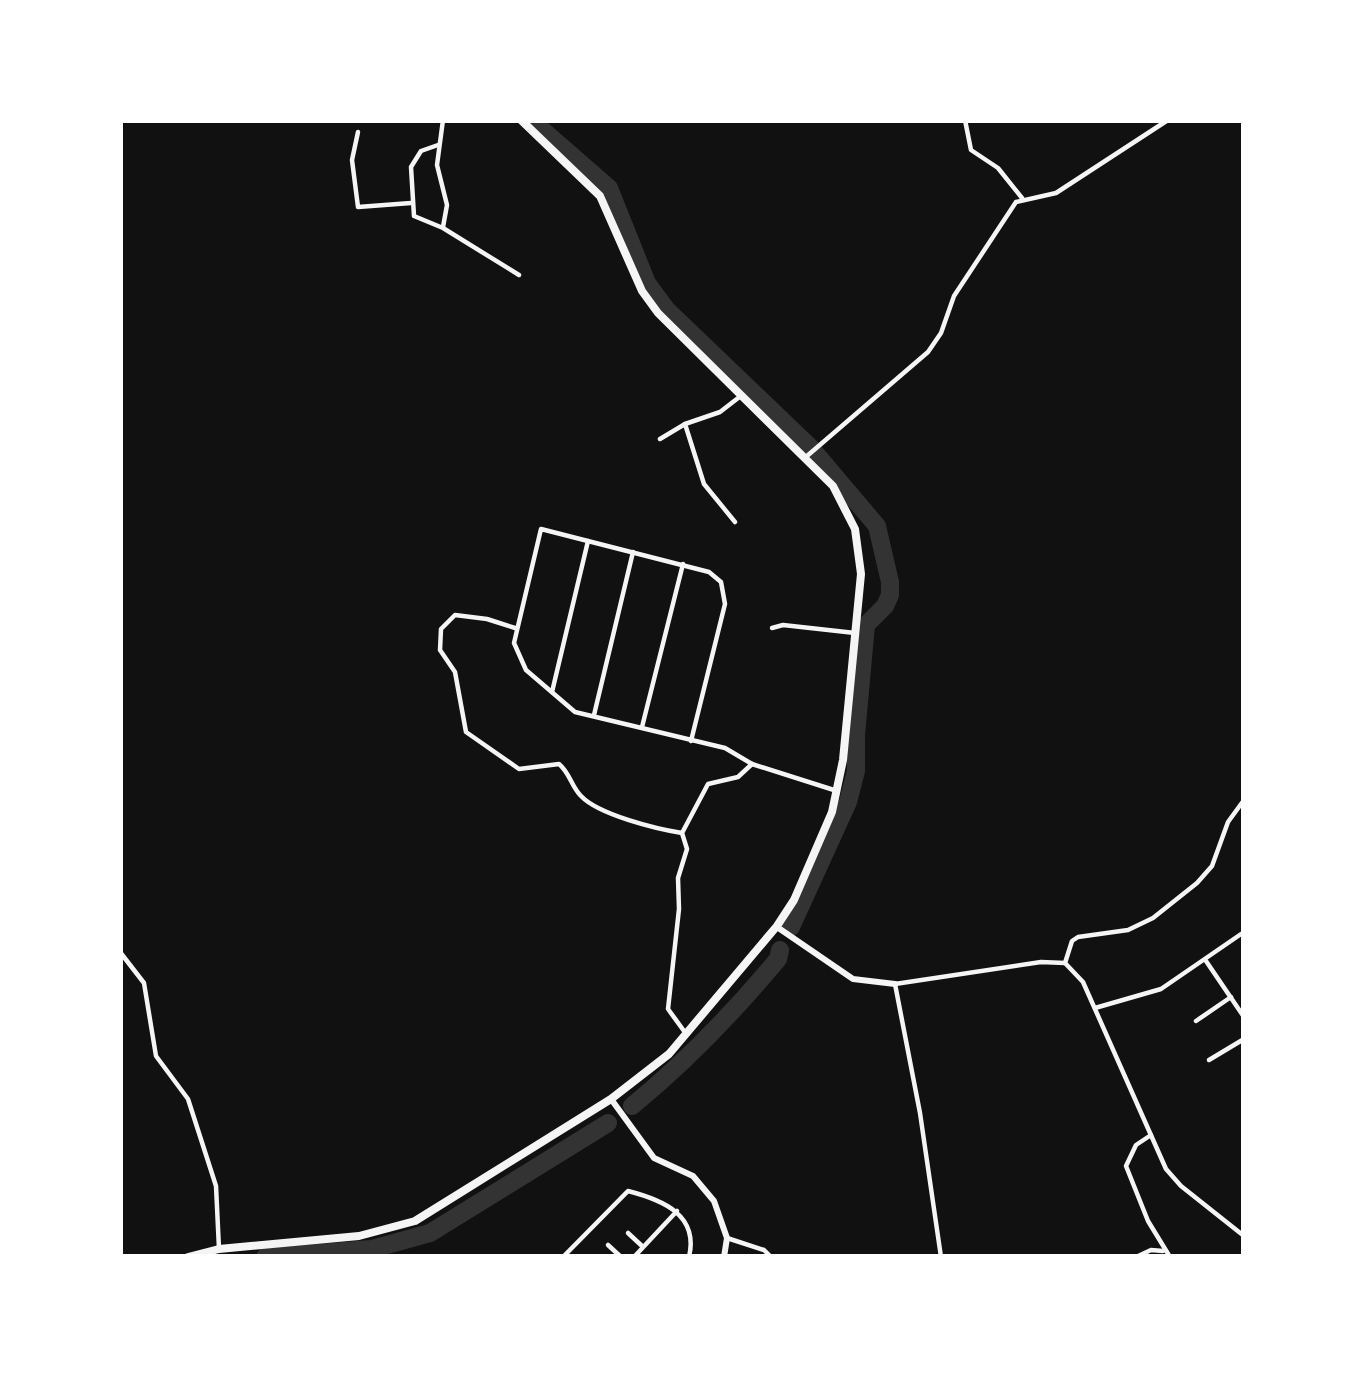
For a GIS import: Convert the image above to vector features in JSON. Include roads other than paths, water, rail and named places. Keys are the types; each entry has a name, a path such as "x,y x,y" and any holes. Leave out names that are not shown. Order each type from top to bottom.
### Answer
{"main road":[{"path":"188,1257 219,1249 359,1236 415,1221 652,1069 689,1034 777,926 800,887 838,791 861,562 855,530 811,452 742,395 658,313 642,291 600,196 521,120"}],"street":[{"path":"442,120 437,165 446,205 443,228"},
{"path":"965,120 971,150 998,168 1022,199"},
{"path":"811,452 838,434 928,352 941,333 954,296 1010,209 1022,199 1056,193 1168,120"},
{"path":"358,132 352,160 358,207 411,202"},
{"path":"438,146 421,151 411,167 414,216 443,228 519,275"},
{"path":"660,439 720,412 742,395"},
{"path":"685,424 704,484 735,522"},
{"path":"691,741 725,591 710,572 541,529 515,628 517,655 526,670 575,712 691,741 725,748 752,764 838,791"},
{"path":"552,692 588,541"},
{"path":"593,716 633,552"},
{"path":"642,728 682,564"},
{"path":"515,628 455,615 441,629 440,650 454,672 470,737 519,769 559,764 578,793 594,805 640,824 682,833"},
{"path":"772,628 783,625 855,633"},
{"path":"689,1034 668,1010 678,878 687,849 682,833 708,784 738,776 752,764"},
{"path":"1065,963 1078,937 1127,930 1154,918 1197,883 1212,866 1228,822 1244,800"},
{"path":"777,926 854,979 895,984 1041,962 1065,963 1076,972 1095,1008 1173,1179 1244,1236"},
{"path":"1095,1008 1161,989 1244,932"},
{"path":"120,952 144,982 156,1056 188,1099 215,1186 219,1249"},
{"path":"1206,961 1244,1017"},
{"path":"895,984 941,1257"},
{"path":"1196,1021 1231,997"},
{"path":"1209,1060 1244,1039"},
{"path":"610,1099 654,1158 693,1176 709,1193 727,1238 724,1257"},
{"path":"1151,1136 1136,1145 1126,1166 1163,1251 1170,1257"},
{"path":"563,1257 628,1191 677,1210 690,1228 689,1257"},
{"path":"634,1257 677,1210"},
{"path":"628,1234 643,1247"},
{"path":"727,1238 764,1250 771,1257"},
{"path":"608,1245 621,1257"},
{"path":"1136,1257 1150,1250 1163,1251"}],"waterway":[{"path":"531,120 609,188 647,283 667,310 811,448 877,526 890,595 866,625 856,771 848,802 791,927"},
{"path":"632,1106 727,1017 778,959 780,950"},
{"path":"265,1257 372,1249 430,1233 608,1123"}]}
